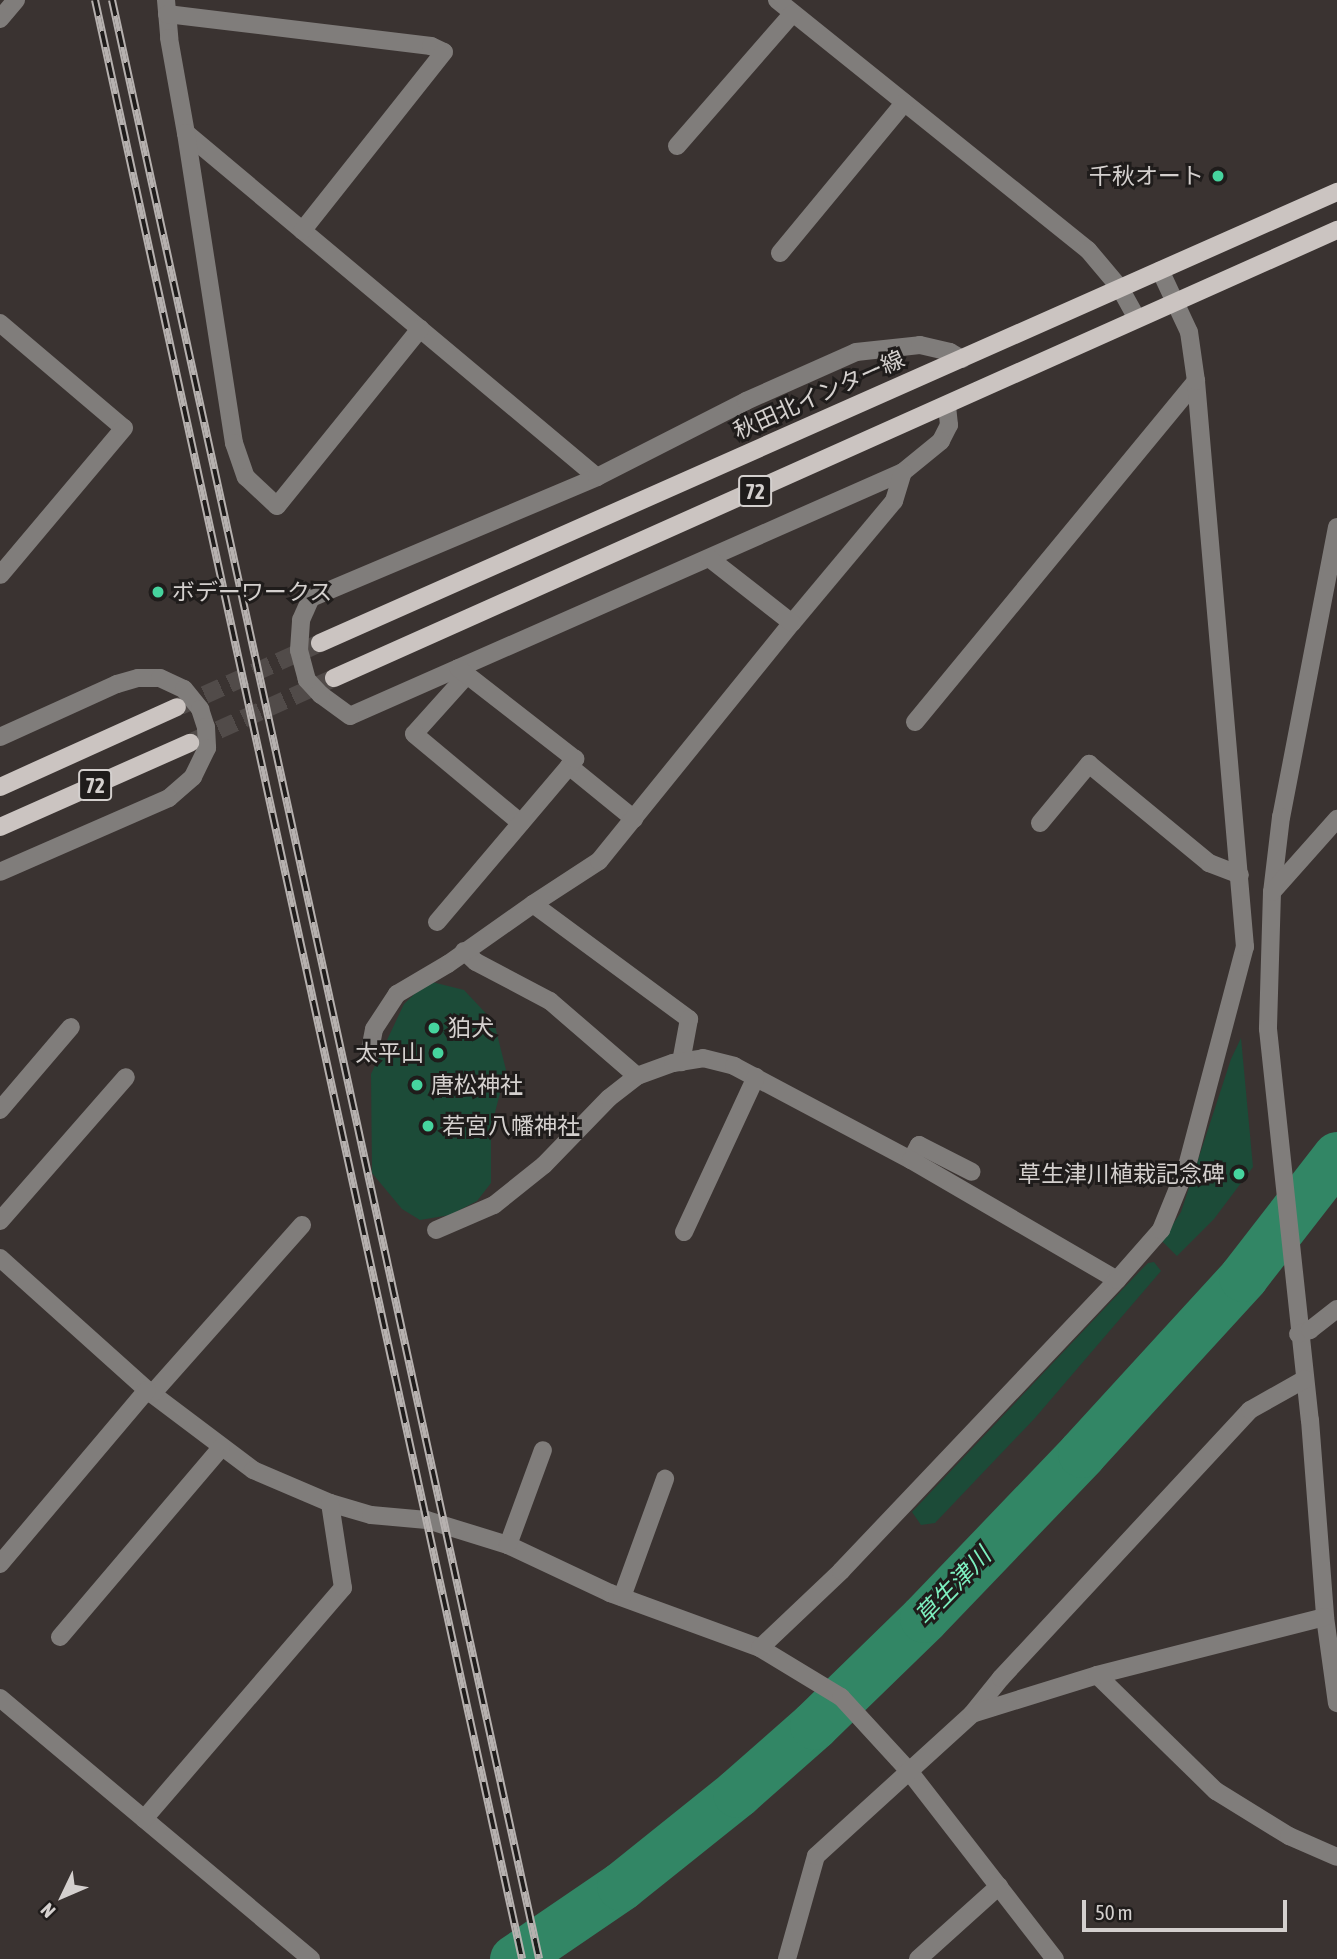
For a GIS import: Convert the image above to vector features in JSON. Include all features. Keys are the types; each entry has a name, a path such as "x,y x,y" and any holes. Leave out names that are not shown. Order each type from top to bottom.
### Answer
{"main road":[{"name":"秋田北インター線","path":"320,643 1337,192"},
{"name":"72","path":"334,678 1337,230"},
{"name":"72","path":"0,788 177,707"},
{"name":"72","path":"0,827 190,743"}],"street":[{"path":"0,19 16,0"},
{"path":"677,146 788,5 904,103 1088,250 1120,288 1137,319"},
{"path":"302,231 444,52 431,46 166,7 234,443 246,477 276,506 421,329"},
{"path":"780,253 904,103"},
{"path":"186,133 597,477"},
{"path":"760,1648 841,1571 1117,1280 1161,1230 1181,1182 1245,947 1196,381 1189,332 1160,271"},
{"path":"0,323 124,428 0,575"},
{"path":"947,406 949,425 942,441 903,472 463,671 350,716 321,695 307,680 299,650 301,620 311,598 597,477 746,401 856,352 920,345 950,352 962,359"},
{"path":"915,722 1196,381"},
{"path":"369,1055 374,1029 397,994 599,861 894,500 903,472"},
{"path":"1337,527 1281,817 1272,892 1268,1029 1298,1329 1331,1575 1330,1626 1337,1703"},
{"path":"709,558 792,624"},
{"path":"437,922 575,759 463,671"},
{"path":"463,671 414,734 521,823"},
{"path":"0,737 117,684 138,678 160,678 184,689 200,709 206,727 207,748 193,777 170,798 0,872"},
{"path":"1040,823 1089,764 1209,863 1240,875"},
{"path":"569,766 634,819"},
{"path":"1272,892 1337,819"},
{"path":"533,904 689,1019 681,1062"},
{"path":"1245,947 1272,920"},
{"path":"464,951 476,962 501,972 550,1001 638,1076"},
{"path":"0,1110 71,1027"},
{"path":"436,1230 494,1205 544,1165 609,1098 638,1076 703,1058 734,1066 911,1160 1117,1280"},
{"path":"0,1221 126,1077"},
{"path":"684,1232 755,1077"},
{"path":"911,1160 919,1145 972,1172"},
{"path":"0,1564 149,1392 302,1225"},
{"path":"0,1258 149,1392 253,1470 330,1503 371,1515 427,1520 508,1545 622,1597 760,1648 841,1697 909,1771 1055,1959"},
{"path":"1298,1329 1320,1324 1337,1309"},
{"path":"788,1959 817,1856 972,1714 1000,1678 1250,1410 1305,1379"},
{"path":"60,1637 221,1447"},
{"path":"508,1545 543,1450"},
{"path":"622,1597 665,1479"},
{"path":"145,1819 343,1588 330,1503"},
{"path":"972,1714 1026,1700 1097,1675 1330,1626"},
{"path":"1097,1675 1216,1791 1289,1836 1337,1857"},
{"path":"0,1698 312,1959"},
{"path":"918,1959 999,1886"}],"green space":[{"path":"428,981 464,990 494,1022 506,1070 491,1128 491,1183 477,1201 450,1215 420,1220 402,1209 372,1173 371,1074 404,1004"},
{"path":"1241,1038 1253,1167 1214,1219 1177,1256 1162,1241 1181,1212 1231,1059"},
{"path":"1154,1262 1161,1271 1035,1418 935,1523 921,1525 912,1512 1139,1272 1148,1263"}],"waterway":[{"name":"草生津川","path":"514,1959 621,1886 737,1793 814,1725 924,1618 1082,1453 1243,1277 1337,1156"}],"tunnel":[{"path":"180,706 320,643"},
{"path":"194,741 334,678"}],"railway":[{"path":"95,0 522,1959"},
{"path":"112,0 539,1959"}],"place":[{"name":"千秋オート","path":"1218,176"},
{"name":"ボデーワークス","path":"158,592"},
{"name":"狛犬","path":"434,1028"},
{"name":"太平山","path":"438,1053"},
{"name":"唐松神社","path":"417,1085"},
{"name":"若宮八幡神社","path":"428,1126"},
{"name":"草生津川植栽記念碑","path":"1239,1174"}]}
